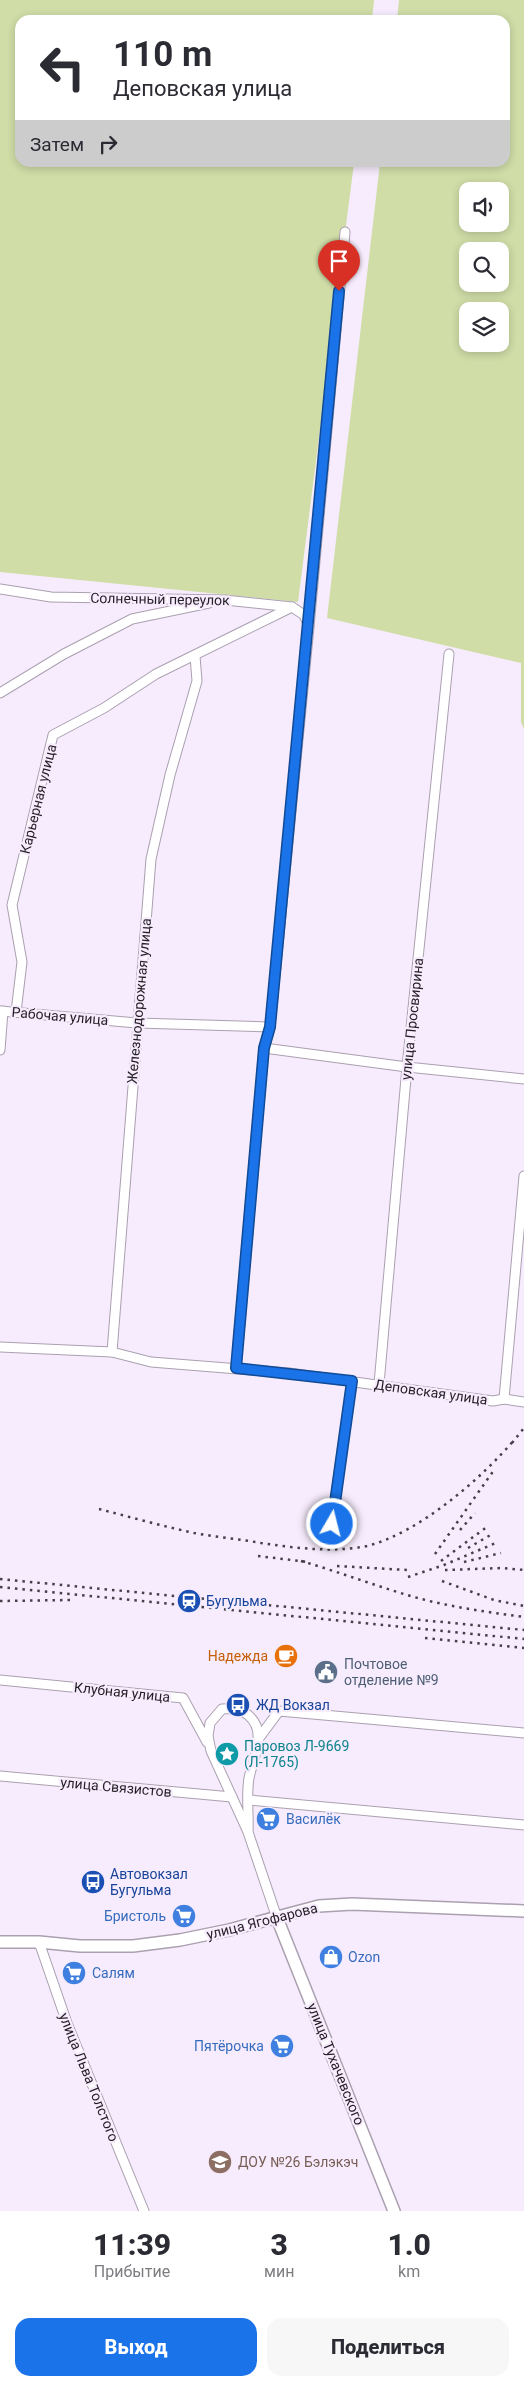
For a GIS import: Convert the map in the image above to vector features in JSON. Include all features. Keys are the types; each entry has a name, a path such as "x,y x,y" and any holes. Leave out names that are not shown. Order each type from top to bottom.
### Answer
{"main road":[{"name":"улица Ягофарова","path":"0,1942 39,1942 80,1946 133,1946 180,1940 278,1918 319,1906 352,1904 524,1911"},
{"name":"улица Тухачевского","path":"278,1918 394,2211"}],"street":[{"path":"236,1368 264,1048 270,1027 345,232"},
{"name":"Солнечный переулок","path":"0,589 51,597 225,600 292,607"},
{"path":"0,693 64,654 132,620 225,600"},
{"path":"292,607 304,615 309,627"},
{"name":"Карьерная улица","path":"16,1012 22,962 12,905 53,735 104,708 156,674 292,607"},
{"name":"улица Просвирина","path":"378,1384 407,1067 449,654"},
{"name":"Железнодорожная улица","path":"112,1352 151,858 170,775 197,681 195,656"},
{"path":"0,1050 2,1011"},
{"name":"Рабочая улица","path":"2,1011 137,1023 270,1027"},
{"path":"264,1048 407,1067 524,1079"},
{"path":"504,1399 524,1176"},
{"name":"Деповская улица","path":"0,1347 112,1352 151,1362 236,1368 378,1384 493,1401 504,1399 524,1402"},
{"path":"332,1524 352,1381"},
{"name":"Клубная улица","path":"0,1680 183,1698 211,1751"},
{"path":"259,1738 257,1726 248,1715 235,1709 222,1709 210,1723 208,1736 211,1751 248,1832 278,1918"},
{"path":"248,1832 249,1779 259,1738 279,1711 524,1733"},
{"name":"улица Связистов","path":"0,1776 232,1797"},
{"path":"249,1800 524,1825"},
{"name":"улица Льва Толстого","path":"39,1942 70,2032 144,2211"}],"green space":[{"path":"0,0 374,0 372,15 15,15 15,167 353,167 298,602 0,572"},
{"path":"399,0 524,0 524,729 521,722 521,663 327,618 380,167 510,167 510,15 398,15"}],"railway":[{"path":"512,1443 524,1428"},
{"path":"99,1509 194,1533 274,1545 327,1549 367,1546 407,1529 448,1503 485,1471 515,1439"},
{"path":"435,1554 494,1470"},
{"path":"460,1530 475,1513"},
{"path":"441,1561 488,1526"},
{"path":"468,1548 494,1533"},
{"path":"408,1577 444,1565 498,1542"},
{"path":"464,1562 501,1553"},
{"path":"258,1556 308,1562"},
{"path":"301,1561 428,1601 524,1617"},
{"path":"337,1566 407,1570"},
{"path":"445,1570 502,1568 524,1570"},
{"path":"0,1579 524,1630"},
{"path":"442,1581 494,1600 524,1606"},
{"path":"0,1587 524,1639"},
{"path":"0,1601 71,1600"},
{"path":"425,1638 524,1648"}],"place":[{"name":"Бугульма","path":"189,1601"},
{"name":"Надежда","path":"286,1656"},
{"name":"Почтовое отделение №9","path":"326,1672"},
{"name":"ЖД Вокзал","path":"238,1705"},
{"name":"Паровоз Л-9669 (Л-1765)","path":"227,1754"},
{"name":"Василёк","path":"268,1819"},
{"name":"Автовокзал Бугульма","path":"93,1882"},
{"name":"Бристоль","path":"184,1916"},
{"name":"Ozon","path":"331,1957"},
{"name":"Салям","path":"74,1973"},
{"name":"Пятёрочка","path":"282,2046"},
{"name":"ДОУ №26 Бэлэкэч","path":"220,2162"}],"route":[{"path":"332,1524 352,1381 236,1368 264,1048 270,1027 339,291"}]}
